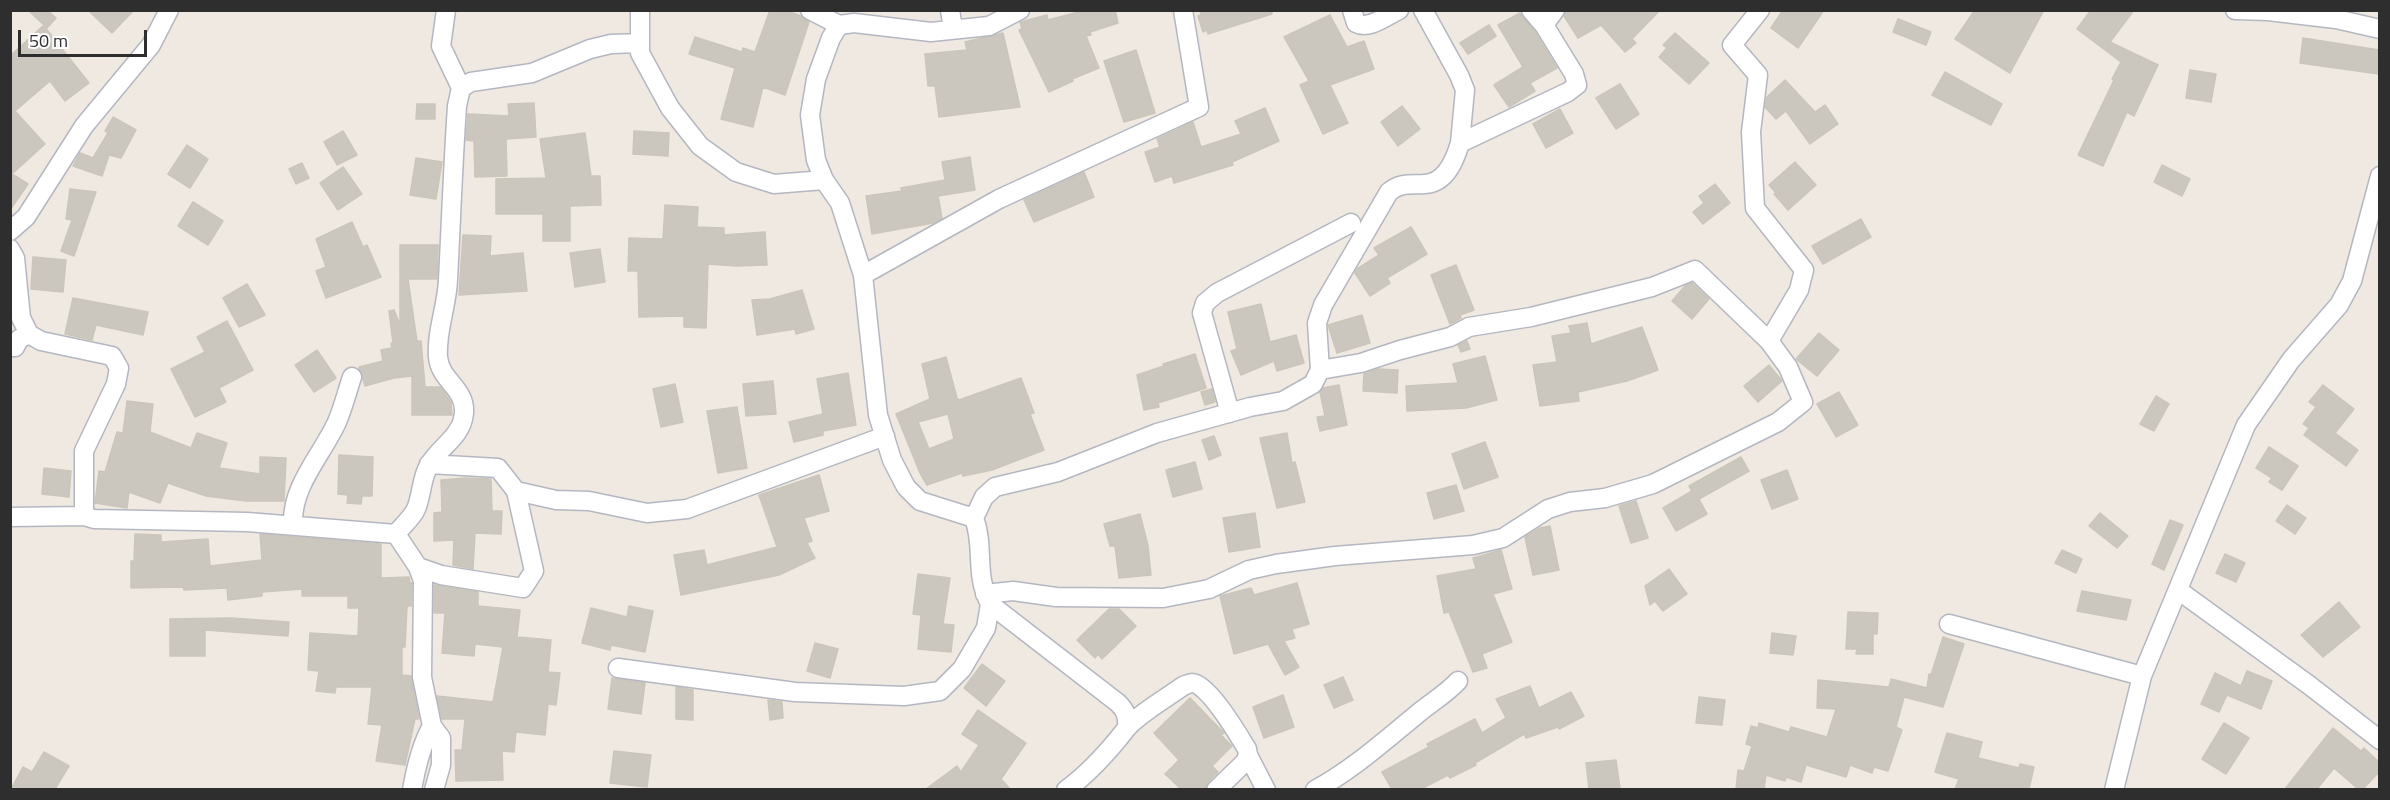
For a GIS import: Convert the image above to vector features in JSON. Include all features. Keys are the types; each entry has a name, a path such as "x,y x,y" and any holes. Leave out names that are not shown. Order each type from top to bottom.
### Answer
{"street":[{"path":"10,231 26,217 84,126 152,45 169,10"},
{"path":"396,534 416,510 423,478 429,464 455,436 462,425 464,412 460,393 455,384 444,376 438,358 439,335 448,282 457,106 461,88 441,46 446,10"},
{"path":"640,10 640,53 670,108 700,146 736,172 774,184 824,180"},
{"path":"810,10 839,25 854,23 930,32 989,26 1020,10"},
{"path":"950,10 953,30"},
{"path":"862,275 999,199 1199,107 1183,10"},
{"path":"1352,10 1356,23 1361,26 1368,26 1399,10"},
{"path":"618,668 795,692 904,696 940,691 962,669 986,628 987,599 980,580 978,529 974,518 984,497 995,487 1058,472 1157,433 1283,401 1313,384 1320,370 1317,323 1323,305 1374,215 1389,192 1397,186 1411,183 1428,184 1441,177 1452,167 1460,143 1465,90 1423,10"},
{"path":"1460,143 1568,92 1577,85 1550,18 1531,10"},
{"path":"1760,10 1732,45 1758,75 1751,132 1755,208 1804,270 1799,290 1769,341"},
{"path":"2235,10 2268,11 2336,19 2379,28"},
{"path":"839,25 831,38 816,80 810,115 816,160 824,180 840,203 862,275 878,415 892,460 906,487 920,501 974,518"},
{"path":"461,88 471,82 532,73 590,49 611,44 640,43"},
{"path":"2114,789 2142,676 2246,425 2291,360 2339,306 2352,281 2379,176"},
{"path":"1230,413 1202,313 1205,303 1217,293 1351,223"},
{"path":"10,249 15,258 21,318 29,334 41,341 112,356 119,368 116,384 84,451 84,516"},
{"path":"987,599 1013,591 1056,597 1163,598 1209,589 1249,570 1276,564 1346,555 1473,545 1503,538 1548,509 1570,502 1605,498 1653,484 1778,422 1803,402 1788,367 1769,341 1695,270 1652,287 1531,317 1469,327 1450,337 1361,363 1320,370"},
{"path":"10,347 15,347 19,339 29,334"},
{"path":"293,525 292,511 304,481 337,422 352,377"},
{"path":"516,491 556,500 589,501 647,513 687,509 885,436"},
{"path":"418,567 441,575 523,588 534,571 516,491 498,468 429,464"},
{"path":"10,517 84,516 94,519 247,522 396,534"},
{"path":"396,534 418,567 423,581 422,677 432,726 441,738 441,765 434,789"},
{"path":"2178,590 2309,685 2379,740"},
{"path":"987,599 1118,703 1125,710 1128,719 1127,728"},
{"path":"1949,624 2142,676"},
{"path":"1315,789 1340,776 1423,710 1446,695 1458,681"},
{"path":"1066,789 1078,782 1127,728 1183,686 1192,683 1200,686 1225,713 1247,749 1248,756 1266,789"},
{"path":"412,789 425,737 432,726"},
{"path":"1216,789 1245,762 1248,756"}],"building":[{"path":"28,10 47,10 56,18 47,28 44,26 89,83 65,101 50,81 15,111 45,144 12,174 28,184 10,210 10,56 44,25"},
{"path":"88,10 134,10 112,33"},
{"path":"770,10 784,10 801,16 809,22 785,95 763,87 753,127 721,119 735,68 689,54 695,37 742,52 743,48 755,52"},
{"path":"1086,10 1115,10 1118,23 1090,32 1091,35 1086,36 1099,68 1049,92 1019,30 1022,29 1020,22 1047,15 1048,20"},
{"path":"1200,10 1272,10 1272,14 1208,34 1207,30 1203,32 1198,16 1201,15"},
{"path":"1566,10 1660,10 1632,39 1636,43 1625,52 1601,25 1578,38 1564,16"},
{"path":"1783,10 1824,10 1798,48 1771,28"},
{"path":"1975,10 2044,10 2010,73 1955,39"},
{"path":"2091,10 2134,10 2110,42 2158,65 2134,116 2127,112 2103,166 2078,155 2121,62 2077,29"},
{"path":"1520,13 1535,32 1557,68 1530,83 1535,91 1509,107 1494,85 1523,67 1498,25"},
{"path":"1330,15 1347,47 1364,41 1374,69 1330,85 1348,123 1323,134 1300,85 1309,81 1284,37"},
{"path":"1898,19 1931,32 1926,45 1893,32"},
{"path":"1489,25 1496,36 1468,54 1460,43"},
{"path":"1003,33 1020,107 939,117 935,86 928,86 925,54 967,50 965,42"},
{"path":"1675,33 1709,63 1689,84 1659,57 1667,48 1663,45"},
{"path":"2303,38 2379,50 2379,74 2300,63"},
{"path":"1136,50 1155,113 1124,122 1104,61"},
{"path":"2190,70 2216,74 2211,102 2186,98"},
{"path":"1945,72 2002,104 1991,125 1932,95"},
{"path":"1785,80 1815,112 1825,105 1838,124 1810,144 1786,111 1776,119 1765,107 1767,97"},
{"path":"1620,84 1639,114 1616,129 1596,98"},
{"path":"534,103 536,137 506,139 507,176 475,177 474,141 466,140 468,114 509,116 508,104"},
{"path":"417,104 435,104 435,119 416,119"},
{"path":"1402,106 1420,129 1398,146 1381,122"},
{"path":"1265,108 1279,141 1232,162 1233,165 1174,183 1172,176 1155,182 1145,152 1160,147 1157,139 1193,122 1201,147 1241,134 1235,121"},
{"path":"1560,109 1573,133 1546,148 1533,124"},
{"path":"113,117 136,130 121,158 109,155 102,176 73,166 80,153 93,158 108,133 105,131"},
{"path":"343,131 357,155 337,165 324,142"},
{"path":"634,131 669,133 668,156 633,154"},
{"path":"585,133 591,176 600,176 601,205 570,206 570,241 543,241 543,214 496,214 496,179 546,178 540,139"},
{"path":"187,145 208,159 190,188 168,174"},
{"path":"970,157 975,190 938,196 942,218 933,223 872,234 866,196 902,191 901,188 945,180 942,162"},
{"path":"416,158 442,162 436,199 410,195"},
{"path":"1795,162 1816,185 1788,210 1769,185"},
{"path":"302,163 309,178 296,184 289,169"},
{"path":"2162,165 2190,179 2182,196 2154,182"},
{"path":"343,167 362,194 338,210 320,183"},
{"path":"1084,172 1094,197 1034,222 1024,200"},
{"path":"1715,184 1730,203 1703,224 1693,212 1704,203 1699,196"},
{"path":"70,189 96,192 74,256 61,251 72,220 66,219"},
{"path":"193,202 223,221 208,245 178,226"},
{"path":"665,205 698,207 697,227 724,228 724,235 765,232 767,265 708,264 706,328 684,327 684,316 639,317 638,271 628,271 629,238 663,239"},
{"path":"1861,219 1871,237 1823,264 1812,246"},
{"path":"352,222 363,247 367,245 381,277 326,298 316,271 326,267 316,239"},
{"path":"1411,227 1427,254 1387,278 1390,283 1370,296 1355,273 1357,269 1379,255 1374,248"},
{"path":"463,235 491,236 490,256 523,253 527,291 459,295"},
{"path":"400,245 438,245 437,279 400,279"},
{"path":"600,249 605,282 575,287 570,253"},
{"path":"33,257 66,260 63,292 31,289"},
{"path":"1456,265 1474,310 1460,315 1461,318 1450,324 1431,275"},
{"path":"408,279 417,341 421,341 425,387 440,387 451,402 452,415 412,415 412,376 365,386 359,367 383,361 381,350 392,348 389,311 394,310 400,325 400,280"},
{"path":"1692,283 1709,299 1692,319 1672,301 1685,286"},
{"path":"247,284 265,315 239,327 223,298"},
{"path":"802,290 814,329 796,334 795,329 757,335 752,300 770,299"},
{"path":"73,298 148,312 143,335 96,325 92,340 65,334"},
{"path":"1261,304 1270,342 1296,335 1304,363 1277,371 1274,361 1241,375 1231,351 1237,349 1228,312"},
{"path":"1362,315 1370,343 1337,353 1328,325"},
{"path":"227,321 253,370 219,388 226,402 195,417 171,369 205,352 197,337"},
{"path":"1587,323 1591,344 1642,327 1658,370 1627,381 1578,392 1579,401 1540,406 1533,365 1557,362 1552,336 1571,333 1569,326"},
{"path":"1819,333 1839,350 1817,376 1796,359"},
{"path":"1467,341 1470,349 1461,352 1458,345"},
{"path":"317,350 336,378 314,392 295,365"},
{"path":"1195,354 1206,388 1158,403 1159,407 1144,410 1137,375"},
{"path":"1485,356 1497,400 1466,408 1407,411 1406,386 1458,383 1453,364"},
{"path":"946,357 959,400 1021,378 1034,413 1030,414 1044,450 992,470 963,476 962,473 927,485 896,414 930,399 922,364","holes":["948,414 954,439 929,449 918,422"]},
{"path":"1769,365 1782,381 1758,402 1744,386"},
{"path":"1378,369 1398,370 1397,393 1363,391 1364,374"},
{"path":"848,373 856,425 823,431 823,435 794,442 789,422 823,414 817,379"},
{"path":"773,381 776,414 746,416 743,384"},
{"path":"675,384 683,422 661,427 653,389"},
{"path":"1339,385 1347,425 1320,431 1317,417 1325,416 1320,392 1323,388"},
{"path":"2323,385 2354,409 2335,433 2358,450 2346,466 2304,435 2309,428 2303,424 2316,407 2309,402"},
{"path":"1212,389 1215,402 1205,405 1201,392"},
{"path":"1839,392 1858,425 1836,437 1817,404"},
{"path":"2156,396 2169,404 2154,431 2140,424"},
{"path":"127,401 153,404 150,432 191,448 197,433 227,443 219,468 260,474 260,457 286,458 284,501 246,501 206,496 168,483 160,503 129,492 127,508 95,503 99,471 105,472 117,432 123,433"},
{"path":"737,407 747,468 718,473 707,411"},
{"path":"1287,433 1292,463 1295,462 1305,502 1277,508 1260,438"},
{"path":"1214,436 1221,455 1209,460 1202,440"},
{"path":"1485,442 1498,477 1464,489 1452,454"},
{"path":"2269,447 2298,466 2282,490 2269,482 2272,478 2256,468"},
{"path":"339,455 373,457 372,496 362,496 361,504 347,503 348,495 338,494"},
{"path":"1741,457 1749,471 1699,499 1707,514 1676,531 1663,508 1692,491 1689,486"},
{"path":"1195,462 1202,489 1173,497 1166,470"},
{"path":"44,468 71,471 69,497 42,494"},
{"path":"1787,470 1798,499 1772,509 1761,480"},
{"path":"819,475 829,511 804,518 812,541 807,543 815,558 779,575 681,595 674,555 704,550 707,565 777,547 759,495"},
{"path":"491,479 492,511 502,511 501,534 475,533 473,569 453,565 454,540 434,541 434,513 442,512 441,480"},
{"path":"1456,485 1464,511 1434,519 1427,493"},
{"path":"1636,501 1648,538 1631,543 1619,506"},
{"path":"2287,505 2306,518 2295,534 2276,521"},
{"path":"1255,513 1260,547 1229,552 1223,518"},
{"path":"2100,513 2128,536 2117,548 2089,526"},
{"path":"1140,514 1148,546 1151,575 1119,578 1115,546 1110,546 1104,524"},
{"path":"2170,520 2183,525 2164,570 2152,564"},
{"path":"1550,526 1559,570 1533,575 1525,537 1540,528"},
{"path":"135,534 161,535 161,542 208,539 210,566 262,560 260,534 381,544 381,578 409,577 412,583 411,606 407,606 405,647 402,647 402,675 411,676 419,719 415,719 405,765 376,761 382,725 368,724 372,687 336,687 335,693 316,691 319,671 308,670 310,633 358,636 359,608 348,608 348,596 302,596 302,589 262,592 262,596 228,600 227,588 184,590 183,587 131,588 131,561 134,561"},
{"path":"1501,550 1512,589 1493,594 1512,642 1482,654 1487,668 1473,672 1449,612 1444,613 1437,576 1476,569 1473,558"},
{"path":"2062,550 2082,559 2076,573 2055,563"},
{"path":"2225,554 2245,563 2236,582 2216,573"},
{"path":"1669,569 1687,594 1663,611 1655,601 1650,605 1645,586"},
{"path":"918,574 950,578 943,624 954,625 951,652 918,649 921,615 913,614"},
{"path":"1297,583 1309,624 1292,629 1295,638 1284,641 1299,667 1285,675 1268,644 1234,654 1220,596 1251,588 1254,595"},
{"path":"434,585 478,592 478,606 520,610 517,637 551,640 548,672 560,673 556,705 548,704 545,735 516,732 514,752 502,751 503,780 456,781 455,750 462,750 465,719 442,719 437,696 493,702 503,647 475,644 474,656 442,653 445,613 434,613"},
{"path":"2082,591 2131,600 2126,620 2077,611"},
{"path":"2339,602 2360,627 2323,657 2301,635"},
{"path":"629,606 653,611 645,652 611,645 610,650 582,643 591,608 627,617"},
{"path":"1109,609 1119,609 1136,626 1102,659 1098,654 1095,658 1077,640"},
{"path":"1848,612 1878,613 1877,634 1873,634 1873,654 1856,654 1857,649 1846,649"},
{"path":"230,618 289,622 288,636 205,630 205,656 170,656 170,619"},
{"path":"1772,633 1796,636 1793,655 1770,653"},
{"path":"1943,637 1964,644 1943,707 1904,697 1896,727 1902,730 1888,771 1874,767 1872,773 1850,765 1846,777 1806,765 1801,782 1786,777 1785,781 1766,775 1764,789 1736,789 1738,770 1744,771 1752,746 1746,744 1751,726 1758,728 1759,723 1789,732 1791,727 1827,737 1836,709 1817,708 1818,680 1889,687 1891,679 1927,688 1929,674 1931,675"},
{"path":"815,643 838,649 830,678 807,671"},
{"path":"982,664 1005,681 986,706 964,688"},
{"path":"2247,671 2272,681 2261,709 2227,695 2219,712 2201,704 2215,673 2241,686"},
{"path":"1343,677 1353,700 1334,708 1324,685"},
{"path":"612,678 645,683 641,714 608,709"},
{"path":"1530,686 1539,708 1571,692 1584,716 1559,729 1558,727 1526,738 1524,734 1475,763 1476,765 1450,778 1448,775 1421,789 1392,789 1382,772 1429,747 1427,744 1475,719 1482,733 1506,718 1496,699"},
{"path":"676,687 693,690 693,720 676,719"},
{"path":"1283,695 1294,727 1264,738 1253,707"},
{"path":"1699,697 1725,700 1722,725 1696,723"},
{"path":"1190,698 1224,733 1221,735 1232,746 1212,766 1218,772 1208,782 1205,789 1181,789 1165,774 1179,760 1154,733"},
{"path":"768,700 782,702 783,718 770,720"},
{"path":"978,710 1026,743 1001,779 1010,789 926,789 957,766 961,772 979,745 962,734"},
{"path":"2224,723 2249,738 2226,774 2202,759"},
{"path":"2333,728 2361,751 2364,748 2379,762 2379,772 2363,789 2358,789 2334,768 2317,789 2285,789"},
{"path":"1947,733 1982,742 1978,758 2019,768 2020,764 2034,767 2029,789 1955,789 1959,779 1935,772"},
{"path":"614,751 651,755 647,787 610,783"},
{"path":"44,752 69,766 55,789 11,789 23,767 32,772"},
{"path":"1616,760 1620,789 1589,789 1586,763"}]}
